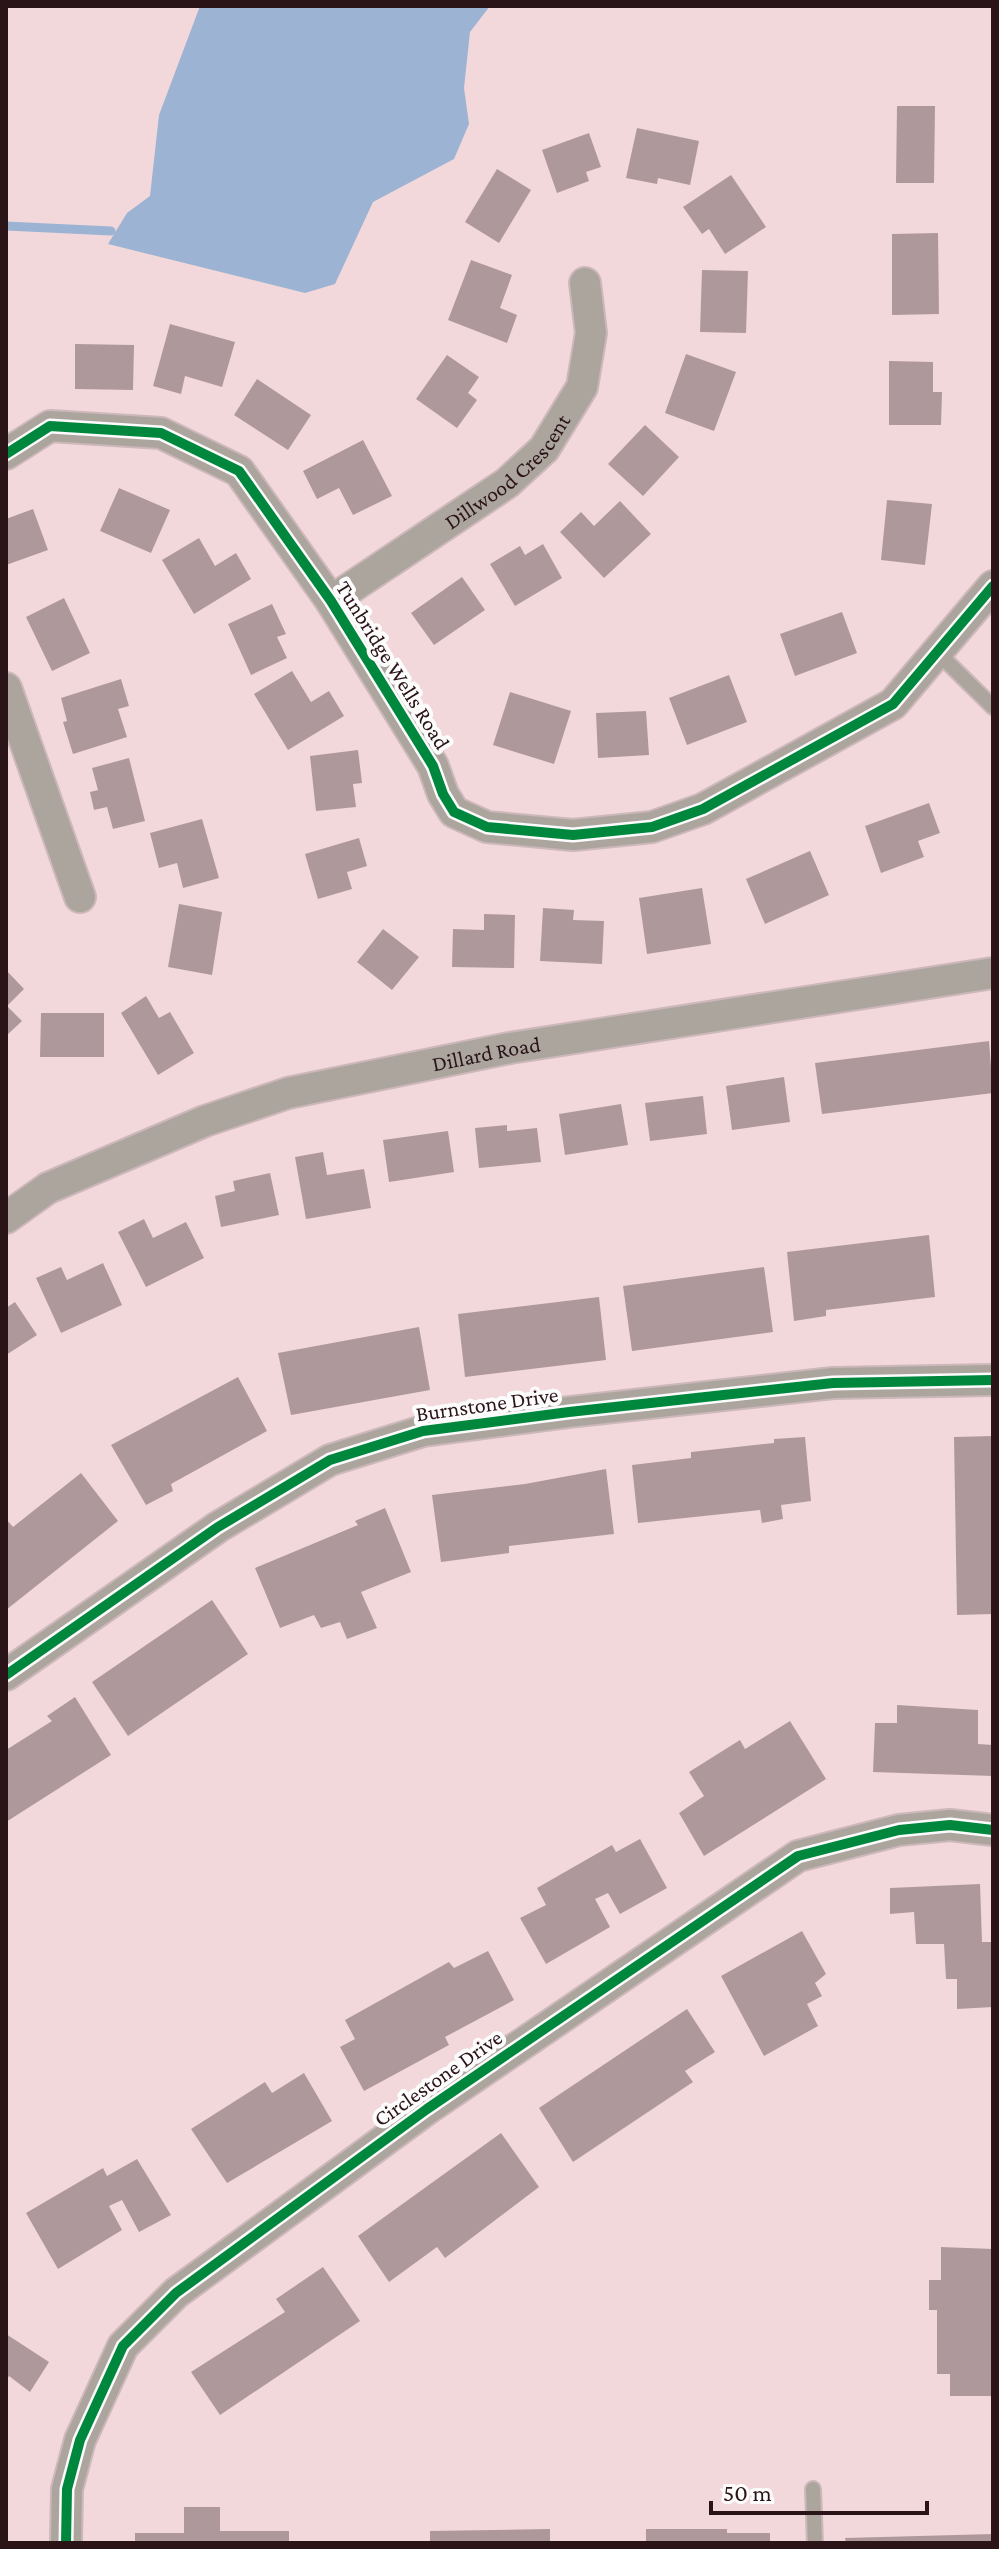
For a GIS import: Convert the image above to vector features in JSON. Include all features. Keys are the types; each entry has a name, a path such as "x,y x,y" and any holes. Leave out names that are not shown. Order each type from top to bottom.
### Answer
{"street":[{"name":"Dillwood Crescent","path":"331,601 507,483 544,449 582,387 591,333 585,283"},
{"name":"Tunbridge Wells Road","path":"6,454 50,426 161,433 239,471 331,601 433,766 443,794 454,812 487,827 573,835 652,827 703,809 893,704 993,586"},
{"path":"6,688 80,897"},
{"name":"Dillard Road","path":"6,1218 48,1188 205,1121 288,1093 510,1048 993,973"},
{"name":"Burnstone Drive","path":"6,1675 218,1527 330,1460 423,1431 833,1383 993,1380"},
{"name":"Circlestone Drive","path":"66,2543 67,2489 80,2440 123,2346 176,2293 427,2109 798,1856 899,1830 950,1825 993,1830"}],"lane":[{"path":"937,652 993,707"},
{"path":"813,2489 815,2543"}],"water":[{"path":"200,6 490,6 470,32 464,88 469,124 454,159 373,202 335,284 305,293 108,244 127,213 150,196 159,115"}],"building":[{"path":"897,106 935,106 934,183 896,183"},
{"path":"637,128 699,141 690,185 658,178 657,184 626,178"},
{"path":"589,133 601,167 586,172 589,181 557,193 542,150"},
{"path":"497,169 531,190 499,243 465,222"},
{"path":"731,175 766,227 725,254 709,229 702,234 683,207"},
{"path":"938,233 939,314 892,315 892,234"},
{"path":"471,260 512,275 500,308 517,315 507,343 448,320"},
{"path":"702,270 748,271 746,333 700,332"},
{"path":"170,324 235,342 222,387 185,376 181,394 153,386"},
{"path":"75,344 134,345 133,390 75,389"},
{"path":"686,354 736,372 714,431 665,413"},
{"path":"447,355 479,377 468,393 477,400 457,428 416,399"},
{"path":"889,361 933,362 933,392 942,392 941,425 889,425"},
{"path":"257,379 311,415 288,450 234,415"},
{"path":"645,425 679,457 643,496 608,464"},
{"path":"363,440 392,496 353,515 339,488 317,499 303,471"},
{"path":"119,488 170,510 151,553 100,531"},
{"path":"887,500 932,504 925,565 881,560"},
{"path":"620,501 651,534 604,578 560,532 581,512 594,526"},
{"path":"33,509 48,550 6,565 6,519"},
{"path":"199,538 215,566 236,553 251,579 194,614 162,560"},
{"path":"543,544 562,578 515,606 490,564 520,546 525,555"},
{"path":"462,577 485,610 434,645 411,613"},
{"path":"64,598 90,653 52,671 26,617"},
{"path":"272,604 286,634 277,637 287,658 251,675 228,624"},
{"path":"842,612 857,653 795,676 780,634"},
{"path":"292,671 311,702 329,691 344,716 288,750 254,694"},
{"path":"729,675 747,722 687,745 669,698"},
{"path":"121,679 129,706 118,709 127,737 73,754 63,722 67,721 61,698"},
{"path":"510,692 571,711 554,764 493,745"},
{"path":"646,711 649,755 598,758 596,713"},
{"path":"358,750 362,783 353,784 356,807 316,811 310,756"},
{"path":"129,758 145,821 113,829 107,807 94,810 90,792 98,790 92,768"},
{"path":"929,803 940,833 918,841 924,857 881,873 865,826"},
{"path":"202,819 219,878 183,888 177,863 159,868 150,833"},
{"path":"359,838 367,866 347,872 352,889 318,899 305,854"},
{"path":"810,851 829,895 765,924 746,879"},
{"path":"702,888 711,944 647,954 639,898"},
{"path":"179,904 222,912 212,975 168,967"},
{"path":"543,908 574,910 573,920 604,921 602,964 540,961"},
{"path":"484,914 515,915 514,968 452,967 453,929 484,930"},
{"path":"383,929 419,957 392,990 357,962"},
{"path":"6,970 24,989 7,1006 22,1021 6,1036"},
{"path":"146,996 159,1018 170,1012 194,1053 158,1075 121,1013"},
{"path":"41,1013 104,1013 104,1057 40,1057"},
{"path":"989,1041 993,1093 822,1114 815,1063"},
{"path":"784,1077 790,1122 732,1130 726,1086"},
{"path":"703,1096 707,1134 650,1141 645,1103"},
{"path":"621,1104 628,1145 565,1155 559,1114"},
{"path":"507,1125 507,1131 537,1128 541,1162 479,1168 475,1128"},
{"path":"448,1131 454,1172 389,1182 383,1140"},
{"path":"323,1152 327,1175 364,1169 371,1208 306,1219 295,1157"},
{"path":"270,1173 279,1215 221,1227 215,1196 235,1191 233,1181"},
{"path":"144,1219 153,1238 186,1222 204,1258 146,1287 118,1232"},
{"path":"929,1235 935,1297 826,1310 826,1316 794,1321 787,1252"},
{"path":"103,1263 122,1305 61,1333 36,1278 61,1267 67,1280"},
{"path":"764,1267 773,1332 632,1351 623,1286"},
{"path":"599,1297 606,1360 465,1377 458,1314"},
{"path":"15,1302 37,1335 6,1355 6,1308"},
{"path":"419,1327 430,1390 291,1415 278,1353"},
{"path":"238,1377 267,1431 171,1484 173,1491 146,1505 111,1445"},
{"path":"993,1436 993,1614 957,1615 954,1437"},
{"path":"805,1437 811,1501 781,1505 783,1519 762,1523 760,1510 638,1523 632,1465 691,1458 691,1452"},
{"path":"606,1469 614,1534 509,1546 509,1553 441,1562 432,1495 525,1484"},
{"path":"81,1473 118,1521 6,1610 6,1519 13,1527"},
{"path":"385,1508 411,1572 361,1592 377,1628 347,1639 340,1622 321,1628 314,1615 280,1628 255,1568 358,1525 355,1521"},
{"path":"212,1600 248,1654 128,1736 92,1682"},
{"path":"75,1697 111,1755 6,1822 6,1750 52,1721 47,1716"},
{"path":"897,1705 978,1710 978,1744 993,1745 993,1776 873,1772 875,1723 897,1723"},
{"path":"790,1721 826,1779 704,1856 679,1813 704,1796 689,1772 740,1740 745,1749"},
{"path":"640,1839 667,1888 620,1914 608,1893 595,1899 610,1927 546,1964 520,1918 546,1905 537,1888 612,1845 616,1852"},
{"path":"980,1884 982,1942 993,1942 993,2007 957,2009 957,1979 946,1979 944,1944 916,1944 914,1912 890,1914 890,1888"},
{"path":"802,1931 826,1974 815,1983 822,1996 807,2004 818,2026 764,2056 721,1976"},
{"path":"488,1951 514,2000 445,2037 449,2045 364,2091 340,2047 355,2039 345,2020 449,1962 454,1968"},
{"path":"687,2009 715,2052 685,2071 693,2082 573,2162 539,2108"},
{"path":"304,2073 332,2121 227,2183 191,2129 265,2082 272,2093"},
{"path":"501,2133 539,2187 445,2258 437,2247 389,2282 358,2236"},
{"path":"137,2159 171,2215 139,2232 122,2200 109,2206 122,2230 58,2269 26,2213 103,2168 107,2176"},
{"path":"941,2247 993,2249 993,2396 950,2396 950,2374 937,2374 937,2310 929,2310 929,2280 941,2280"},
{"path":"323,2267 360,2321 220,2415 191,2372 285,2312 276,2299"},
{"path":"6,2334 49,2362 30,2392 9,2376 6,2381"},
{"path":"184,2507 220,2507 220,2531 289,2531 289,2543 135,2543 135,2533 184,2533"},
{"path":"550,2529 550,2543 430,2543 430,2531"},
{"path":"646,2529 727,2529 727,2533 770,2533 770,2543 646,2543"},
{"path":"993,2534 993,2543 846,2543 845,2538"}],"waterway":[{"path":"6,226 111,231"}],"cycle path":[{"path":"6,454 50,426 161,433 239,471 331,601 433,766 443,794 454,812 487,827 573,835 652,827 703,809 893,704 993,586"},
{"path":"6,1675 218,1527 330,1460 423,1431 833,1383 993,1380"},
{"path":"66,2543 67,2489 80,2440 123,2346 176,2293 427,2109 798,1856 899,1830 950,1825 993,1830"}]}
